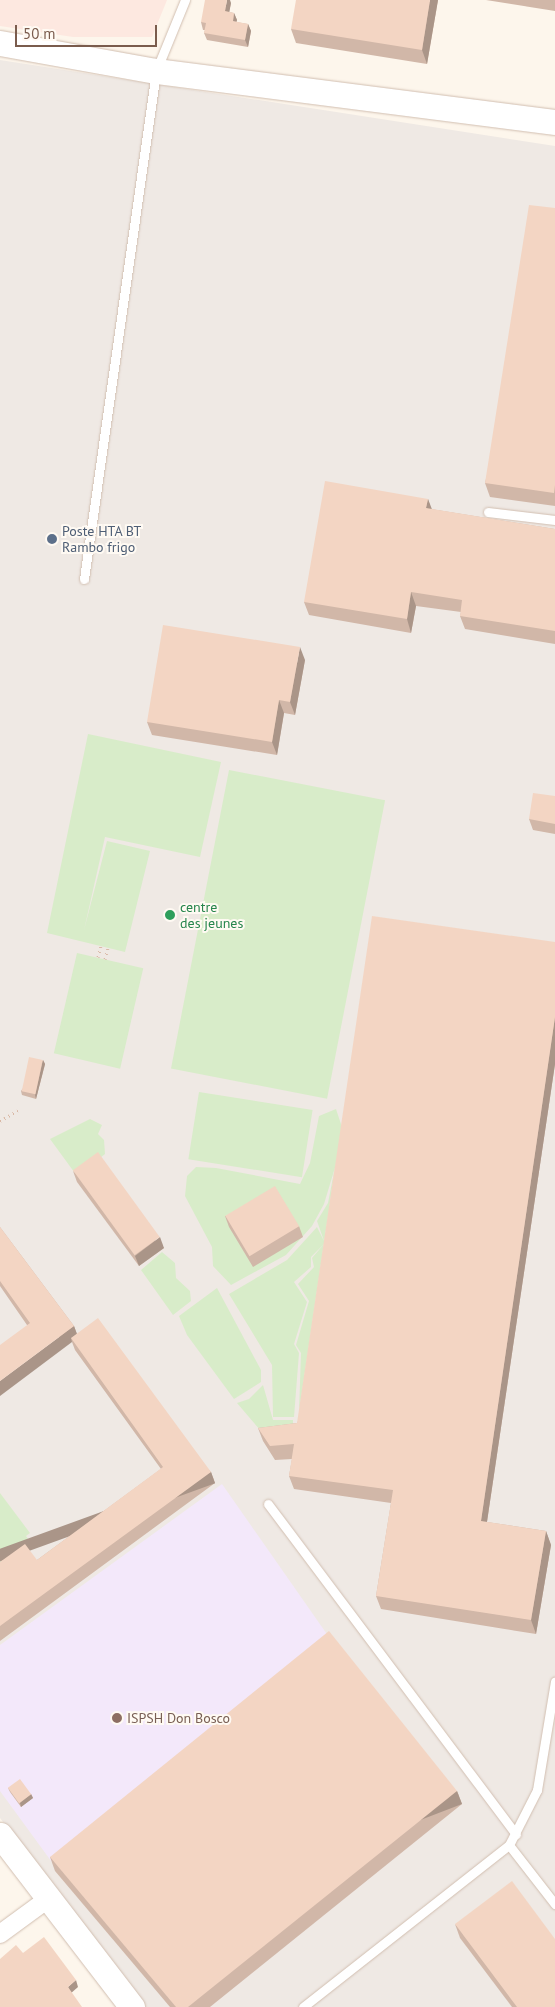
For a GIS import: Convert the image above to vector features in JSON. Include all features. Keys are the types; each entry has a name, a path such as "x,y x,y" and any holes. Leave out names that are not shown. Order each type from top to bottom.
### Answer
{"main road":[{"path":"0,43 156,71 555,122"},
{"path":"0,1835 132,2007"}],"street":[{"path":"0,1934 49,1898"}],"lane":[{"path":"84,579 156,71 186,0"},
{"path":"488,512 555,520"},
{"path":"268,1504 516,1834"},
{"path":"303,2007 510,1845 537,1790 555,1681"},
{"path":"510,1845 555,1904"}],"path":[{"path":"98,957 101,946"},
{"path":"106,959 108,948"},
{"path":"0,1121 18,1110"}],"shaded area":[{"path":"0,0 167,0 152,37 73,37 0,26"},
{"path":"0,60 555,146 555,2007 145,2007 0,1818"},
{"name":"ISPSH Don Bosco","path":"222,1484 331,1640 54,1865 0,1791 0,1645"}],"green space":[{"path":"88,734 221,762 200,857 105,837 84,930 107,841 150,851 125,952 47,933"},
{"path":"229,770 385,800 327,1099 171,1068"},
{"path":"77,953 143,968 120,1069 54,1053"},
{"path":"199,1092 313,1110 302,1177 188,1159"},
{"path":"336,1109 342,1127 340,1151 324,1204 312,1226 286,1255 231,1285 213,1266 212,1247 185,1196 187,1176 196,1167 216,1168 300,1184 310,1163 319,1116"},
{"path":"90,1119 102,1125 98,1134 104,1140 105,1154 77,1176 50,1139"},
{"path":"336,1162 324,1244 311,1257 311,1267 294,1282 307,1302 294,1344 299,1353 294,1417 273,1417 272,1365 229,1294 287,1260 317,1227 324,1241 317,1221 328,1203"},
{"path":"324,1244 299,1412 301,1353 296,1345 309,1301 298,1284 314,1267 312,1258"},
{"path":"162,1252 175,1263 176,1278 190,1291 191,1301 173,1315 141,1270"},
{"path":"217,1288 261,1370 261,1382 234,1399 187,1335 179,1316"},
{"path":"263,1385 273,1420 293,1420 293,1426 266,1437 237,1403 249,1399"},
{"path":"0,1493 30,1533 26,1536 31,1543 0,1566"}],"building":[{"path":"205,0 227,0 225,11 234,13 233,21 248,24 245,40 204,33 206,23 201,22"},
{"path":"296,0 430,0 422,50 291,29"},
{"path":"529,205 555,208 554,493 485,483"},
{"path":"325,481 428,499 426,508 555,529 555,631 460,616 462,600 411,592 407,619 304,602"},
{"path":"163,625 300,647 290,702 279,700 272,742 147,722"},
{"path":"533,793 555,796 555,824 529,819"},
{"path":"372,916 555,942 555,1017 481,1521 546,1531 531,1620 376,1596 393,1490 289,1476 294,1444 270,1446 258,1428 297,1423"},
{"path":"29,1057 43,1060 35,1094 22,1091"},
{"path":"98,1152 160,1237 135,1255 73,1170"},
{"path":"275,1186 299,1226 249,1256 225,1216"},
{"path":"0,1227 74,1326 0,1381 0,1345 30,1323 0,1281"},
{"path":"98,1318 211,1472 0,1626 0,1562 25,1544 37,1560 163,1467 71,1338"},
{"path":"329,1631 457,1791 188,2007 176,2007 50,1857"},
{"path":"20,1779 31,1794 19,1803 8,1788"},
{"path":"512,1881 555,1939 555,2007 517,2007 455,1924"},
{"path":"44,1937 76,1980 68,1987 82,2007 0,2007 0,1959 16,1945 23,1953"}],"place":[{"name":"Poste HTA BT Rambo frigo","path":"52,539"},
{"name":"centre des jeunes","path":"170,915"},
{"name":"ISPSH Don Bosco","path":"117,1718"}]}
